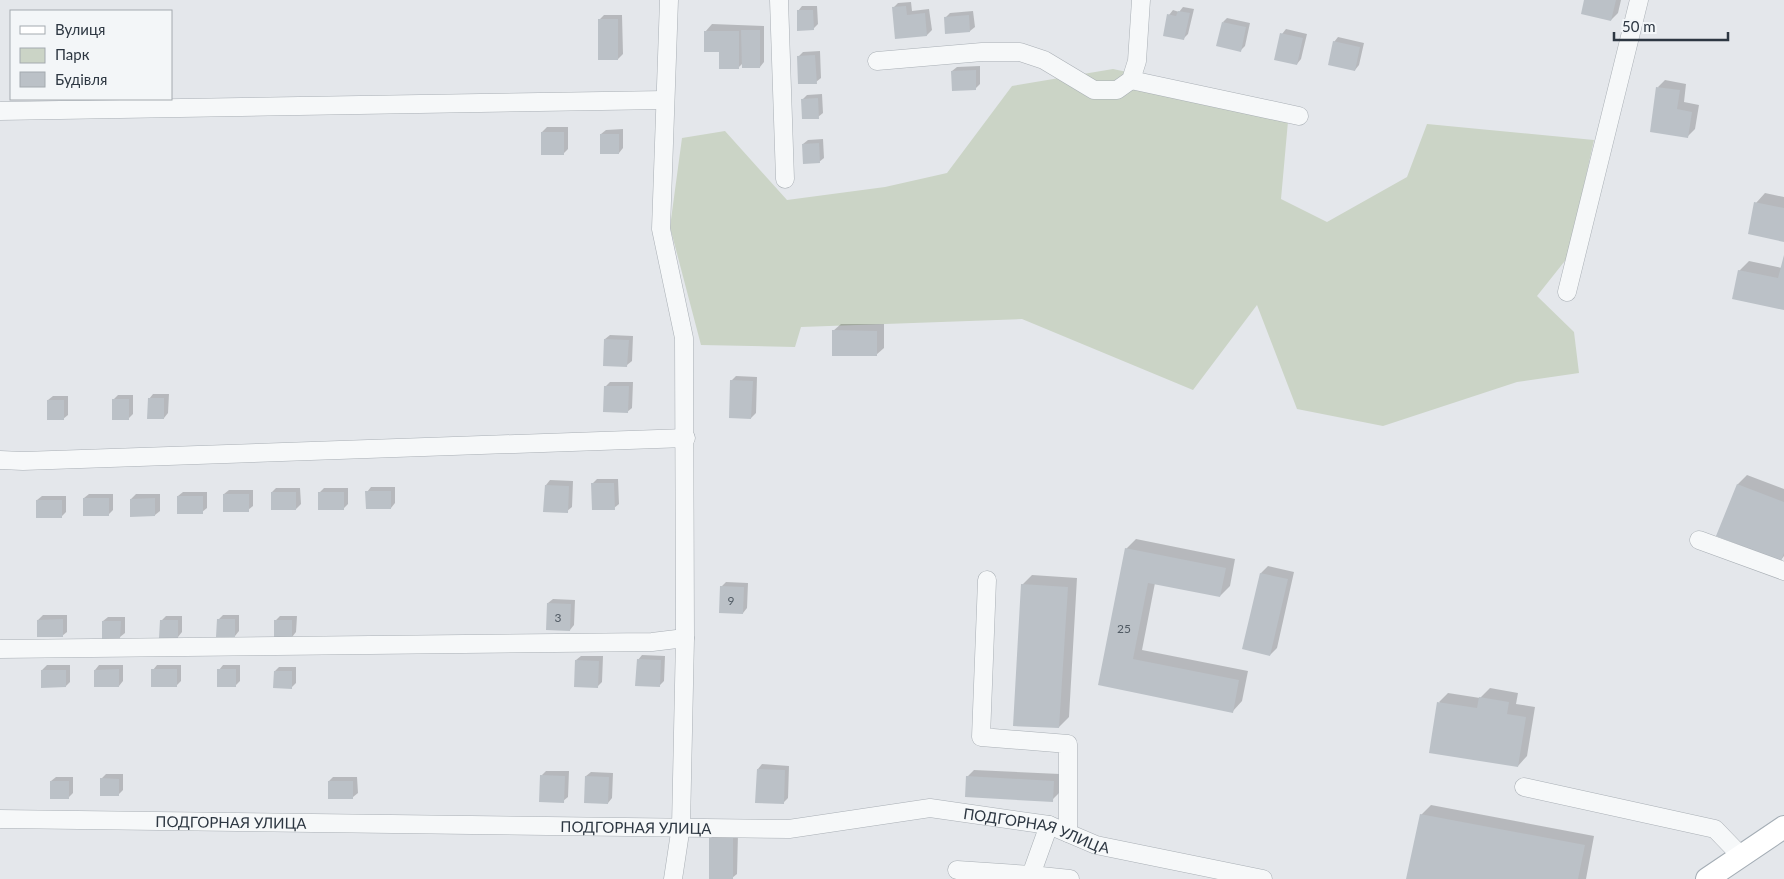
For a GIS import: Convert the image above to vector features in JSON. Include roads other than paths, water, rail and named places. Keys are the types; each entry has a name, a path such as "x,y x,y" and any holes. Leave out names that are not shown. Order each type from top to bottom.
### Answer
{"main road":[{"path":"1710,878 1782,832"}],"street":[{"path":"669,0 661,229 684,338 686,438 685,638 681,826 673,879"},
{"path":"779,0 785,179"},
{"path":"877,61 982,52 1020,52 1044,60 1094,90 1117,90 1131,80 1137,61 1142,0"},
{"path":"1567,292 1640,0"},
{"path":"1131,80 1299,116"},
{"path":"0,111 665,100"},
{"path":"0,460 23,461 686,438"},
{"path":"1699,540 1784,571"},
{"path":"987,580 981,737 1068,744 1068,833"},
{"path":"0,650 652,642 685,638"},
{"path":"1524,787 1716,829 1742,857"},
{"name":"ПОДГОРНАЯ УЛИЦА","path":"0,819 681,826 789,829 930,808 1048,825 1096,845 1263,879"},
{"path":"1031,875 1048,825"},
{"path":"957,870 1070,879"}]}
